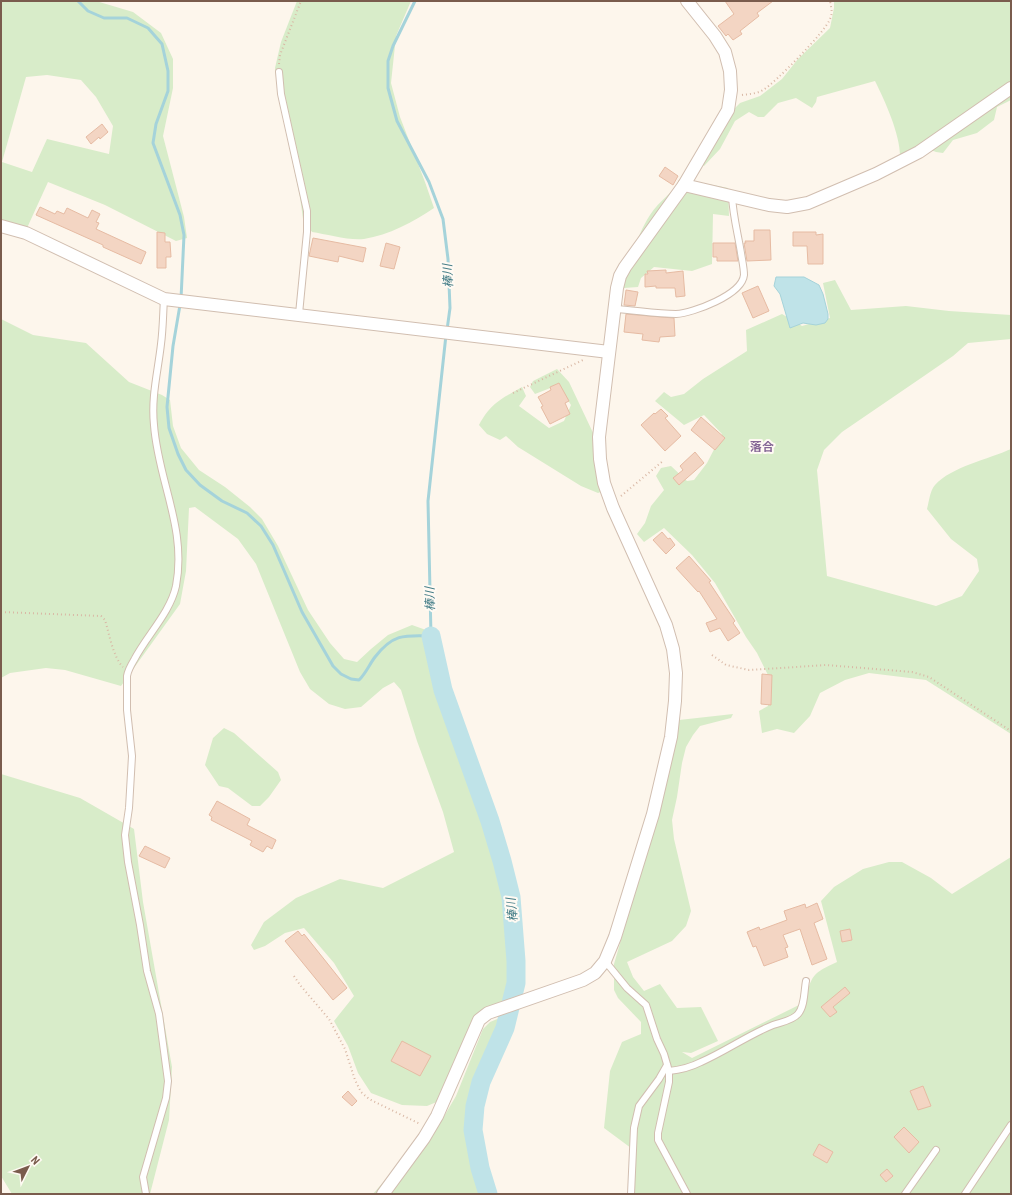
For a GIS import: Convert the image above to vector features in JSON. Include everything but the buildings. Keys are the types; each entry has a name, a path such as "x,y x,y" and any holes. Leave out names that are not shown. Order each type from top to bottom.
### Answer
{"street":[{"path":"383,1194 415,1151 437,1116 479,1020 488,1013 583,980 595,973 605,961 615,937 653,814 671,737 676,673 673,649 666,625 613,508 604,483 600,459 599,437 604,351 620,276 684,185 728,110 731,90 730,70 725,52 715,36 687,1"},
{"path":"684,185 769,205 787,207 808,203 876,174 919,152 1011,88"},
{"path":"1,226 26,233 164,299 604,351"}],"lane":[{"path":"279,72 281,94 307,211 307,232 299,314"},
{"path":"614,308 675,314 688,312 729,295 736,290 743,280 744,273 733,216 732,196"},
{"path":"146,1194 143,1177 166,1098 168,1080 158,1014 146,971 126,842 132,756 128,710 128,672 137,654 170,603 176,587 179,560 176,525 156,446 152,402 161,343 164,299"},
{"path":"605,961 627,988 646,1005 668,1068 669,1082 658,1133 658,1140 687,1194"},
{"path":"668,1068 678,1070 701,1062 772,1025 791,1019 801,1009 806,981"},
{"path":"631,1194 634,1128 639,1106 668,1068"},
{"path":"965,1194 1011,1125"},
{"path":"905,1194 936,1150"}],"path":[{"path":"279,72 280,55 301,1"},
{"path":"730,95 757,93 773,82 827,27 832,13 830,1"},
{"path":"513,393 604,351"},
{"path":"616,500 663,461"},
{"path":"1,612 101,616 105,620 119,663 128,672"},
{"path":"712,655 726,665 749,670 826,665 912,672 929,677 1011,730"},
{"path":"294,976 300,986 329,1019 345,1049 355,1080 361,1092 369,1099 429,1128"}],"green space":[{"path":"1,1 96,1 133,12 161,33 173,59 173,88 163,136 184,217 187,238 176,241 105,205 48,182 27,228 1,222","holes":["47,75 81,80 96,97 113,126 109,154 47,139 32,172 2,162 26,77"]},
{"path":"297,1 411,1 396,36 391,83 400,117 434,208 392,231 364,239 345,238 312,232 303,219 300,197 278,94 275,68 281,42"},
{"path":"834,1 1011,1 1011,100 997,107 994,120 977,133 953,140 943,153 921,146 900,158 900,149 895,129 888,108 875,81 817,97 812,108 796,98 778,103 764,117 758,117 749,112 735,121 720,149 704,166 700,163 731,112 740,103 760,96 782,79 798,59 830,28"},
{"path":"683,179 728,188 729,216 713,214 712,264 692,271 654,267 641,278 638,287 624,288 621,284 634,248 646,222 658,205"},
{"path":"835,280 851,310 906,306 949,311 1011,315 1011,339 968,343 953,356 842,432 824,450 817,470 827,576 936,606 962,596 979,571 977,559 951,539 927,509 932,490 942,479 960,468 1011,449 1011,734 926,680 869,673 845,680 820,693 810,716 794,733 777,729 762,733 759,711 768,706 769,677 757,653 746,637 715,583 692,555 664,528 644,542 637,534 645,523 651,506 664,490 656,476 661,468 671,466 687,481 694,480 707,463 722,434 704,415 684,425 655,401 664,392 671,397 684,394 703,379 747,351 746,330 782,314 802,326 830,318 823,283"},
{"path":"1,319 33,335 86,343 129,382 162,395 170,400 173,426 181,448 199,470 225,487 250,507 262,519 278,546 308,610 330,643 344,659 357,662 388,635 412,625 426,630 434,636 460,726 499,829 508,861 517,930 521,994 490,1006 474,1020 453,1063 439,1101 427,1106 402,1105 371,1093 358,1073 348,1046 334,1021 354,996 334,963 304,928 285,933 265,946 254,950 251,945 264,922 296,898 340,879 383,888 454,852 443,812 417,741 401,690 394,682 383,688 361,707 345,709 329,704 310,689 300,672 256,564 238,539 195,507 189,508 186,571 180,604 121,686 65,670 46,668 10,673 1,678"},
{"path":"557,369 569,382 595,437 603,491 598,493 581,486 518,447 506,436 500,440 487,434 479,425 492,406 502,398 522,387 526,396 519,406 549,428 564,421 571,405 558,385 535,394 530,387 533,381"},
{"path":"733,714 731,718 700,726 686,747 672,820 674,839 691,911 686,926 672,941 627,962 633,977 644,991 660,984 677,1008 701,1007 718,1041 691,1053 682,1052 692,1058 805,1002 811,980 814,976 818,972 837,962 821,901 834,887 863,869 889,862 902,862 931,878 952,894 1011,857 1011,1194 634,1194 635,1151 604,1128 610,1071 622,1042 641,1034 641,1022 618,998 614,990 614,964 643,864 679,720"},
{"path":"224,728 234,733 278,772 281,780 269,797 260,806 252,806 228,788 219,786 205,765 213,738"},
{"path":"1,774 80,798 134,829 143,902 172,1067 169,1120 150,1194 12,1194 1,1176"},
{"path":"502,1017 504,1018 496,1042 477,1088 469,1122 476,1170 483,1194 373,1194 404,1158 436,1130 456,1096 483,1029 490,1022"}],"water":[{"path":"776,277 804,277 819,285 828,314 828,319 825,323 816,325 803,323 790,328 780,294 774,286"}],"waterway":[{"path":"78,1 88,11 104,18 127,18 148,28 162,44 168,71 168,91 156,124 153,143 180,215 184,235 181,299"},
{"name":"棒川","path":"415,1 393,46 388,61 388,88 397,121 429,182 443,219 448,259 450,308 447,330"},
{"path":"180,305 173,346 167,407 169,428 178,454 186,470 200,485 222,501 247,513 261,526 273,545 302,612 333,666 341,674 351,679 359,680 381,649 394,640 406,636 431,636 428,501 446,335"},
{"name":"棒川","path":"431,636 443,690 490,821 511,897 516,961 516,983 505,1028 481,1082 475,1106 473,1130 480,1168 488,1194"}],"district":[{"name":"落合","path":"762,447"}]}
